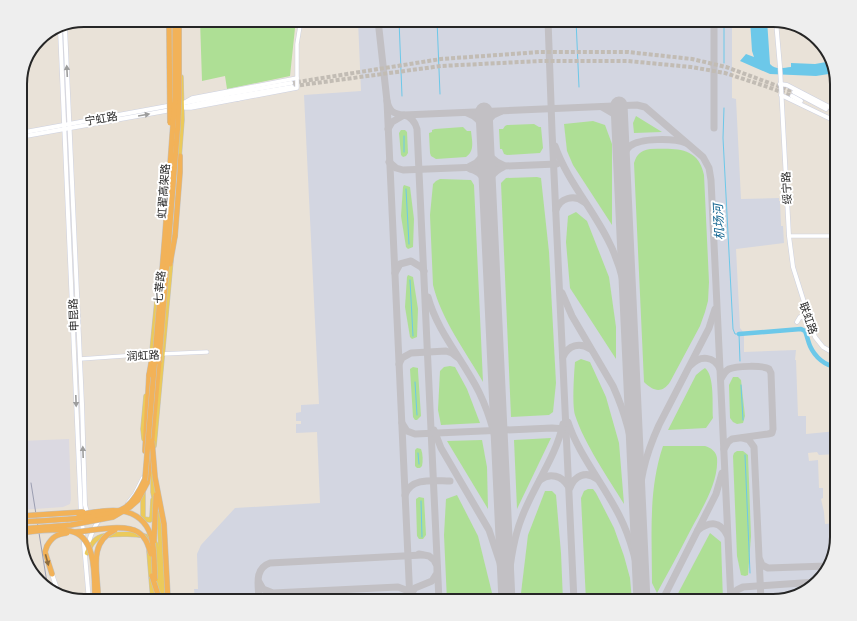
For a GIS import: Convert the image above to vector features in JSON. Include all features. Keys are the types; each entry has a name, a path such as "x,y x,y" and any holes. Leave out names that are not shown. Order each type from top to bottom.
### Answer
{"highway":[{"path":"168,27 171,152"},
{"name":"虹翟高架路","path":"157,330 175,97 174,27"},
{"name":"虹翟高架路","path":"152,441 160,362 178,123 180,90 180,27"},
{"path":"166,283 174,242 180,156"},
{"path":"145,452 145,428 149,375 157,330"},
{"path":"27,522 111,514 125,507 140,491 145,480 157,330"},
{"path":"152,441 157,499 153,546"},
{"path":"27,524 71,525 113,517 130,508 138,500 147,483 152,441"},
{"path":"155,477 164,524 168,594"},
{"path":"27,516 109,510 130,512 137,516 146,525 151,536 155,579"},
{"path":"27,523 90,512"},
{"path":"126,512 143,527 148,537 153,581 156,594"},
{"path":"52,574 45,552 50,540 57,535 64,533 118,528 131,529 138,532 144,538 148,544 151,554"},
{"path":"98,594 96,554 98,546 102,538 118,528"},
{"path":"27,533 66,530 72,531 85,540 90,548 92,557 95,594"}],"main road":[{"path":"168,27 172,107"},
{"name":"七莘路","path":"174,27 172,107 161,265 152,354 147,373 143,429 145,452 143,517 147,520 150,520 152,517 153,462 180,156 182,105 180,27"},
{"name":"绥宁路","path":"778,27 790,236 793,267 802,293"},
{"name":"申昆路","path":"65,30 85,505 87,512 92,515 110,514"},
{"name":"申昆路","path":"60,32 80,505 89,594"},
{"path":"781,81 830,107"},
{"name":"宁虹路","path":"27,132 64,127 70,129 228,94 291,85 182,105"},
{"path":"830,111 793,94 830,117"},
{"path":"782,95 830,118"},
{"path":"220,99 238,99"},
{"name":"宁虹路","path":"27,135 64,127 70,123 172,107"},
{"name":"联虹路","path":"802,293 812,331 818,342 830,350"},
{"name":"联虹路","path":"802,293 817,336 825,346 830,349"},
{"path":"797,322 800,317 805,318 812,331"},
{"path":"74,360 80,359"},
{"path":"87,570 87,553 91,534 96,525 102,518 118,511 126,504 135,494 144,477"},
{"name":"七莘路","path":"153,492 160,530 158,594"},
{"path":"87,553 96,539 101,537 134,534 148,536 153,540 156,546 158,594"},
{"path":"125,535 136,536 145,541 148,546 157,594"},
{"path":"52,574 56,587"},
{"path":"155,579 157,594"}],"street":[{"path":"297,78 297,44 300,27"},
{"name":"宁虹路","path":"297,78 297,88 191,108 182,105 192,98 297,78"},
{"path":"790,236 830,236"},
{"path":"161,265 170,265"},
{"name":"润虹路","path":"80,359 206,352"}],"shaded area":[{"path":"358,27 732,27 732,98 736,99 741,199 779,198 784,243 736,249 740,328 744,333 744,352 796,350 795,360 798,416 806,416 806,434 830,432 830,454 819,455 817,452 808,453 809,461 818,460 819,488 823,488 823,498 821,499 825,524 830,524 830,537 827,556 818,572 808,582 792,591 773,594 194,594 194,589 198,589 197,554 201,545 235,508 320,503 317,432 296,433 296,424 301,424 301,421 296,421 296,413 301,412 301,405 319,404 304,95 361,91"},
{"path":"69,439 70,504 63,507 27,510 27,441"}],"green space":[{"path":"200,27 295,27 290,76 227,89 225,76 202,81"},
{"path":"636,116 662,132 634,133 633,123"},
{"path":"593,121 605,125 612,144 612,225 573,165 567,151 564,124"},
{"path":"534,124 541,127 543,148 540,153 504,154 502,149 500,149 499,129 503,129 507,125"},
{"path":"463,127 467,131 471,131 472,149 469,155 466,157 436,159 431,156 429,133 432,132 432,130"},
{"path":"401,130 405,130 407,132 408,153 403,157 401,155 399,133"},
{"path":"650,149 676,149 683,151 696,158 701,165 704,175 709,282 708,301 700,326 670,382 661,390 654,389 644,382 634,163 639,153"},
{"path":"506,178 541,178 549,252 556,383 553,412 549,415 511,417 501,183"},
{"path":"440,179 471,180 474,185 483,382 448,323 433,285 430,215 433,184"},
{"path":"404,185 410,187 414,219 413,247 408,249 406,247 401,216"},
{"path":"576,212 587,221 609,277 616,327 616,359 570,288 566,242 568,216"},
{"path":"408,275 413,277 418,309 417,337 412,339 410,337 405,307"},
{"path":"581,359 590,362 606,397 619,443 624,504 590,449 575,415 573,397 575,362"},
{"path":"413,367 418,368 421,416 417,420 413,417 410,369"},
{"path":"444,367 455,367 467,389 480,423 441,425 438,410 440,371"},
{"path":"705,368 712,384 713,418 706,428 668,430 696,375"},
{"path":"733,377 738,377 741,380 745,416 743,423 737,424 730,418 729,385"},
{"path":"551,438 517,509 514,440"},
{"path":"482,440 487,467 488,509 447,441"},
{"path":"663,446 705,446 716,453 717,468 712,488 657,593 652,583 652,514 655,480"},
{"path":"417,448 421,449 423,458 422,466 420,468 415,466 415,450"},
{"path":"737,451 743,451 748,455 751,536 748,575 745,576 741,575 737,556 733,456"},
{"path":"593,489 614,528 630,578 631,594 586,594 581,498 584,491"},
{"path":"545,491 552,491 556,495 563,594 521,594 528,535"},
{"path":"457,495 478,536 492,594 447,594 444,535 446,499"},
{"path":"419,497 424,498 426,535 423,539 419,539 417,536 416,499"},
{"path":"710,533 721,542 723,594 678,594"}],"water":[{"path":"750,27 767,27 770,64 772,66 782,68 791,67 791,63 815,64 826,62 829,74 816,76 770,74 740,61 746,54 754,57 752,51"}],"waterway":[{"path":"399,27 402,96"},
{"path":"437,27 440,94"},
{"path":"576,27 579,87"},
{"path":"724,27 724,63"},
{"name":"机场河","path":"724,108 723,138 733,329 735,334 739,334 740,361"},
{"path":"404,136 404,152"},
{"path":"406,189 409,244"},
{"path":"410,280 413,336"},
{"name":"机场河","path":"739,334 801,329 805,331 810,346 815,354 830,365"},
{"path":"415,382 417,415"},
{"path":"741,385 743,420"},
{"path":"418,453 419,464"},
{"path":"745,455 750,573"},
{"path":"421,501 422,537"}],"taxiway":[{"path":"379,27 387,101 410,594"},
{"path":"548,27 574,594"},
{"path":"714,27 714,128"},
{"path":"387,101 392,111 397,114 404,115 637,105 645,107 703,157 709,168 711,180 731,594"},
{"path":"602,107 614,114 620,125"},
{"path":"485,132 489,119 500,112"},
{"path":"467,113 478,120 485,132"},
{"path":"388,129 392,122 404,115 412,120 417,129 439,594"},
{"path":"622,163 627,149 635,143 641,141 674,140 686,143"},
{"path":"485,145 487,152 491,157 496,162 503,165"},
{"path":"470,166 476,163 480,158 484,152 485,145"},
{"path":"555,146 566,171 602,228 616,258 622,276 629,314"},
{"path":"389,162 396,168 403,170 557,164"},
{"path":"488,190 489,182 492,176 496,171 503,167"},
{"path":"470,169 477,171 482,176 487,188"},
{"path":"556,210 558,206 568,198 576,198 584,202"},
{"path":"395,273 400,264 411,261 421,267 424,271"},
{"path":"562,293 572,316 618,397 628,426 636,468"},
{"path":"428,297 432,310 444,334 473,380 483,401 493,431 501,472"},
{"path":"638,518 641,481 650,448 659,425 709,328 715,309"},
{"path":"563,357 571,347 578,345 590,349"},
{"path":"399,364 402,358 411,353 446,351 457,357"},
{"path":"691,365 698,360 707,358 714,361 720,369"},
{"path":"721,379 724,373 737,367 761,367 769,369 771,373 772,433 732,439 728,442 724,449"},
{"path":"568,422 578,446 614,505 628,535 639,574 642,594"},
{"path":"402,423 407,431 415,434 552,428 566,429"},
{"path":"508,587 512,551 519,525 527,505 555,448 563,424"},
{"path":"434,430 441,448 489,530 500,563 506,594"},
{"path":"742,438 749,440 754,447 761,594"},
{"path":"666,594 716,494 722,473"},
{"path":"570,488 574,480 581,476 589,475 597,479"},
{"path":"540,480 548,476 556,476 568,486"},
{"path":"405,495 412,485 424,481 450,481"},
{"path":"698,530 707,525 714,524 721,527 727,535"},
{"path":"411,594 415,588 432,581 437,573 437,566 434,560 429,556 419,554"},
{"path":"259,594 259,574 261,570 270,563 422,555"},
{"path":"760,560 762,565 768,568 822,566"},
{"path":"259,582 263,589 273,593 398,587 406,590 408,594"},
{"path":"734,594 737,590 743,587 807,583"}],"runway":[{"path":"619,105 642,594"},
{"path":"484,111 507,594"}],"tunnel":[{"path":"291,83 441,59 540,52 628,52 692,59 726,67 794,92"},
{"path":"294,86 441,66 540,61 628,61 691,67 725,73 792,96"}],"railway":[{"path":"31,483 46,579"}]}
